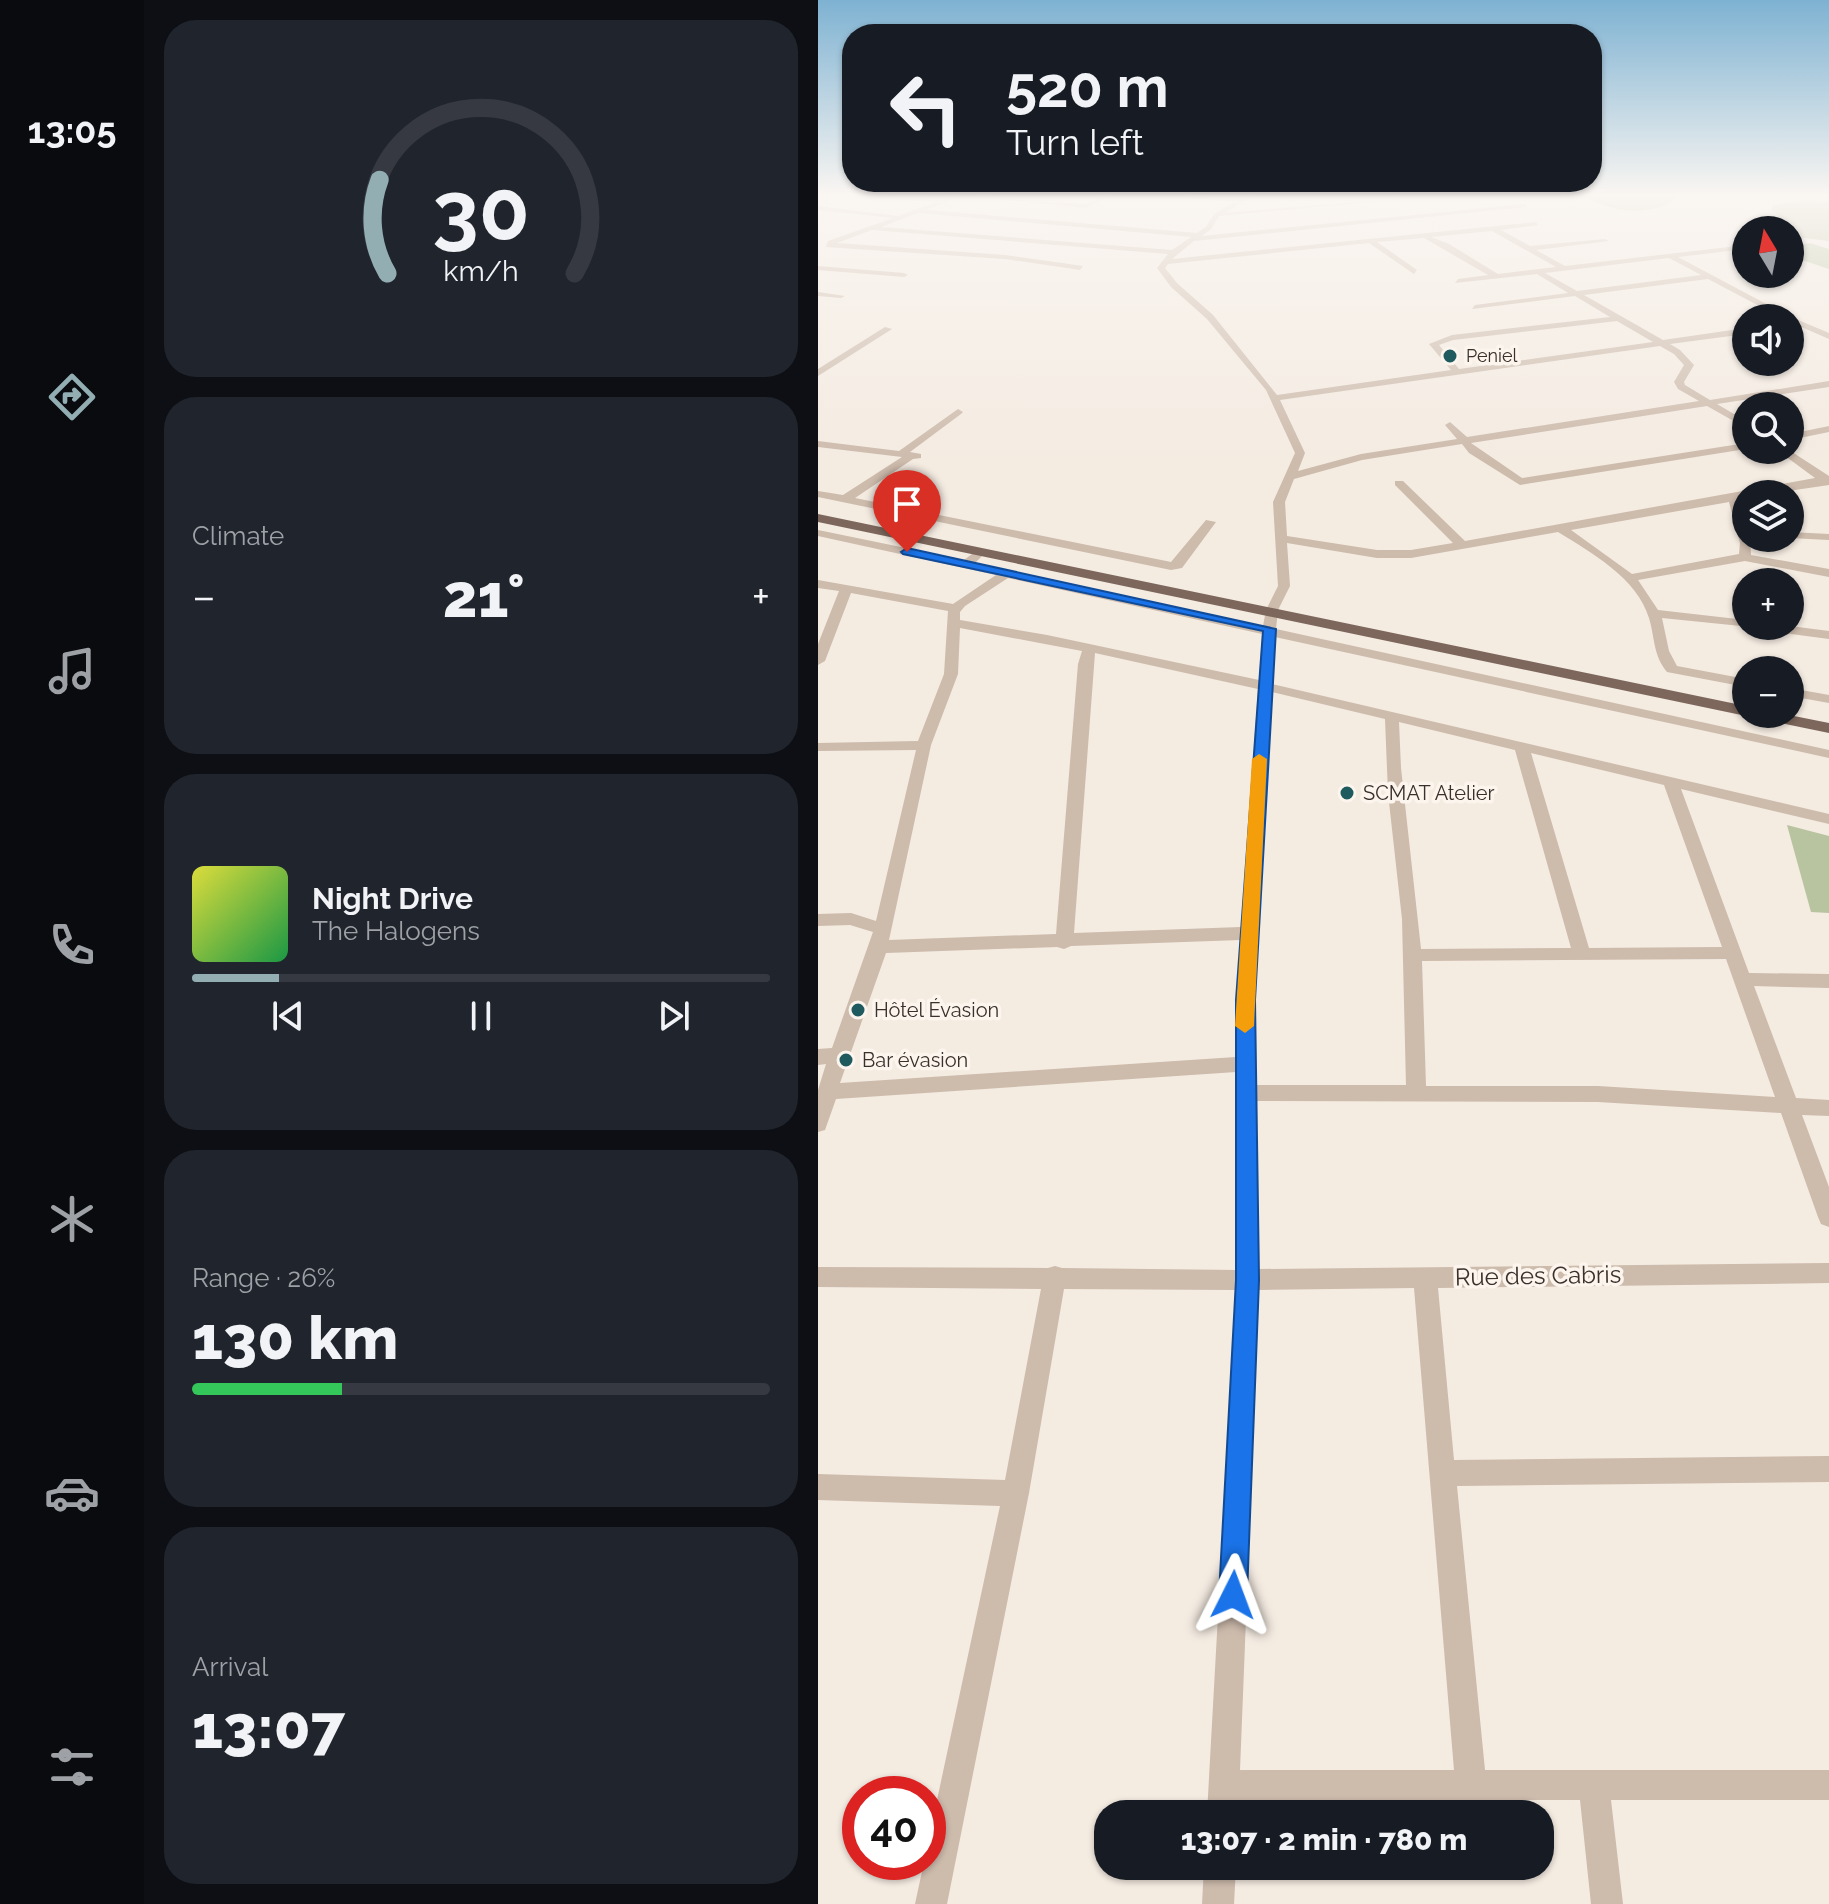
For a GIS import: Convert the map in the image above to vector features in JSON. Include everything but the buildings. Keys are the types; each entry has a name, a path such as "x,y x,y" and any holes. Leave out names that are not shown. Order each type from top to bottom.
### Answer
{"main road":[{"path":"818,509 1024,551 1273,613 1732,695"},
{"path":"818,518 1732,708"},
{"path":"1804,710 1829,715"},
{"path":"1804,723 1829,728"}],"street":[{"path":"1174,285 1210,317 1275,398 1300,453 1292,476 1281,491 1279,502 1284,586 1273,613 1265,686 1250,933 1244,1064 1248,1280 1224,1799 1471,1785 1829,1785"},
{"path":"1561,285 1660,342 1689,365 1679,382 1681,387 1732,417"},
{"path":"1475,307 1650,285"},
{"path":"1727,285 1761,304"},
{"path":"818,294 841,296"},
{"path":"1457,372 1433,344 1452,338 1618,318"},
{"path":"1804,321 1829,320"},
{"path":"1804,327 1829,336"},
{"path":"818,373 888,329"},
{"path":"1275,398 1732,333"},
{"path":"1292,476 1349,459 1829,384"},
{"path":"845,499 911,455 958,412"},
{"path":"1450,425 1463,442 1520,482 1732,448"},
{"path":"1804,434 1829,429"},
{"path":"818,444 911,455"},
{"path":"1802,464 1827,481"},
{"path":"1804,485 1827,481"},
{"path":"1399,483 1462,545"},
{"path":"818,494 1175,566 1210,522"},
{"path":"1282,539 1387,555 1732,498"},
{"path":"1560,528 1630,578 1654,613 1665,663 1672,669 1732,680"},
{"path":"818,533 1006,574 1273,613 1361,653 1829,754"},
{"path":"1804,536 1829,537"},
{"path":"1024,551 1039,540"},
{"path":"966,564 980,552"},
{"path":"1745,552 1745,557"},
{"path":"1630,578 1745,557 1829,573"},
{"path":"818,1124 881,938 924,745 951,674 954,616 1006,574"},
{"path":"818,584 1089,650 1265,686 1829,819"},
{"path":"818,661 846,589"},
{"path":"1654,613 1732,622"},
{"path":"1804,632 1829,635"},
{"path":"1064,943 1085,664 1089,650"},
{"path":"1804,695 1829,699"},
{"path":"1392,717 1392,761 1413,955 1416,1091"},
{"path":"818,747 924,745"},
{"path":"1522,747 1582,954"},
{"path":"1671,782 1829,1217"},
{"path":"818,920 851,919 881,938 1064,943 1250,933"},
{"path":"1413,955 1731,953"},
{"path":"1741,979 1829,981"},
{"path":"818,1057 839,1055"},
{"path":"827,1092 1244,1064"},
{"path":"1244,1093 1416,1091 1598,1094 1829,1108"},
{"name":"Rue des Cabris","path":"818,1277 1055,1276 1248,1280 1829,1273"},
{"path":"931,1904 1016,1493 1055,1276"},
{"path":"1425,1277 1471,1785"},
{"path":"1441,1473 1829,1469"},
{"path":"818,1487 1016,1493"},
{"path":"1594,1787 1607,1904"},
{"path":"1218,1904 1219,1880"}],"green space":[{"path":"1787,825 1829,836 1829,913 1811,912"}],"slow traffic":[{"path":"1245,1026 1259,759"}],"place":[{"name":"Peniel","path":"1450,356"},
{"name":"SCMAT Atelier","path":"1347,793"},
{"name":"Hôtel Évasion","path":"858,1010"},
{"name":"Bar évasion","path":"846,1060"}],"route":[{"path":"907,552 1269,629 1245,1000 1248,1280 1233,1595"}]}
